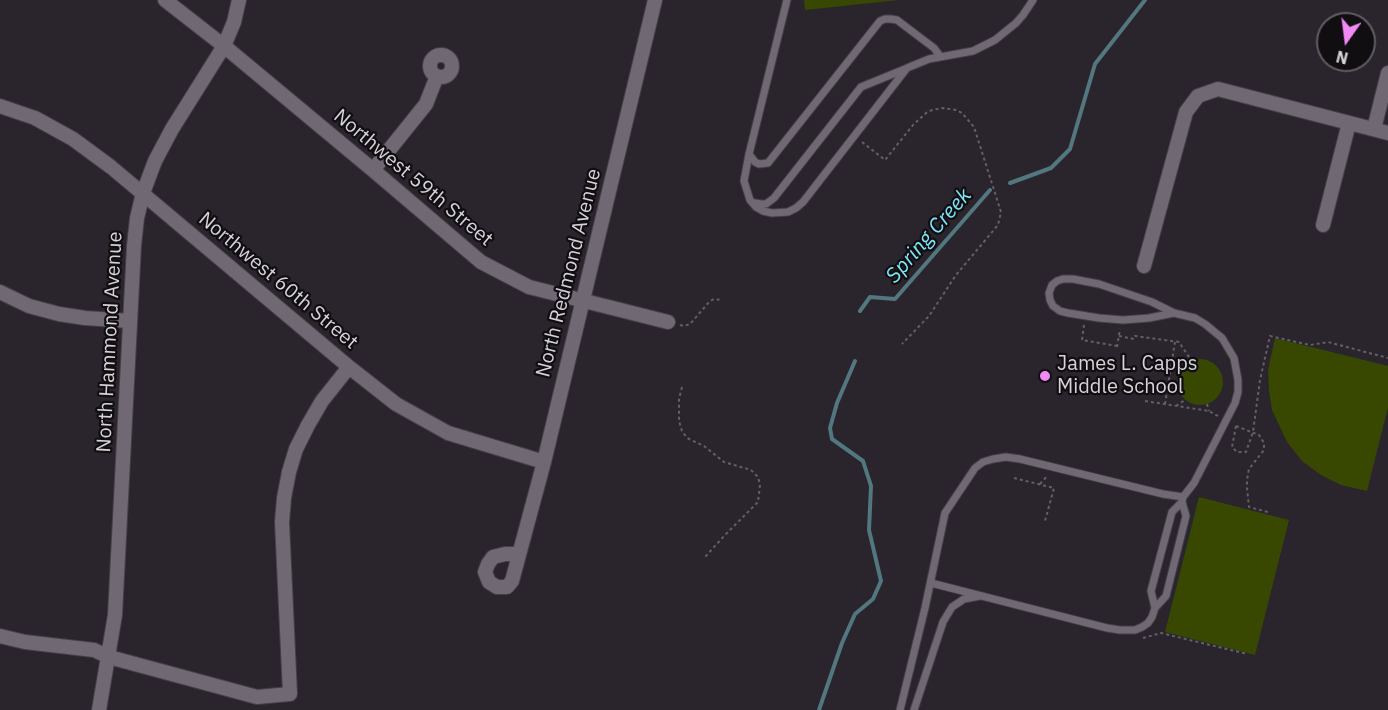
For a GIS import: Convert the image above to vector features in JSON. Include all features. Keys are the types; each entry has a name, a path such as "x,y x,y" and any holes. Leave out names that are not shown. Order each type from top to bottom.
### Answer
{"street":[{"name":"Northwest 59th Street","path":"165,0 224,46 481,262 529,287 668,322"},
{"name":"North Hammond Avenue","path":"99,710 115,615 137,218 143,193 155,161 172,129 224,46 234,22 239,0"},
{"name":"North Redmond Avenue","path":"519,554 544,462 655,0"},
{"path":"1144,266 1186,112 1198,96 1218,89 1381,131 1388,73"},
{"path":"373,170 426,104 437,76"},
{"name":"Northwest 60th Street","path":"0,106 35,118 73,139 143,193 396,404 448,433 544,462"},
{"path":"1323,225 1349,123"},
{"path":"0,292 28,306 59,314 130,321"},
{"path":"0,636 25,642 94,650 109,657 257,697 290,694 282,522 284,498 297,449 308,425 322,401 349,367"}],"lane":[{"path":"787,0 748,154 744,181 750,200 763,211 788,212 803,202 907,68"},
{"path":"750,200 761,204 770,202 774,198 861,87 929,59 973,51 995,40 1016,23 1033,0"},
{"path":"748,154 759,164 768,163 880,21 897,20 934,48 940,56"},
{"path":"1155,608 1151,591 1172,512 1194,483 1231,413 1238,392 1234,358 1222,338 1214,330 1195,318 1174,313 1152,302 1099,284 1073,279 1057,281 1049,292 1053,306 1068,313 1123,320 1174,313"},
{"path":"900,710 931,583 945,513 969,476 983,462 1000,458 1020,459 1182,500"},
{"path":"931,583 1107,628 1135,630 1148,623 1155,608 1166,596 1186,516 1182,500"},
{"path":"914,710 943,622 952,607 964,599 982,596"}],"path":[{"path":"860,141 885,160 913,125 926,113 943,108 962,113 975,127 1001,212 998,225 956,275 929,315 902,344"},
{"path":"668,322 681,326 687,325 710,301 721,300"},
{"path":"1086,316 1082,340 1117,346 1120,329"},
{"path":"1119,336 1179,342 1191,360"},
{"path":"1268,512 1249,507 1247,488 1252,464 1265,446 1262,437 1252,432 1235,426 1232,447 1237,452 1246,453 1248,450 1252,432 1260,380 1270,336 1310,345 1328,342 1388,358"},
{"path":"1166,404 1175,342"},
{"path":"682,387 679,399 680,421 682,431 687,438 704,446 724,462 751,470 758,477 760,485 758,502 705,557"},
{"path":"1176,406 1185,400"},
{"path":"1146,401 1209,411 1218,416"},
{"path":"1207,404 1209,411"},
{"path":"1040,484 1049,473"},
{"path":"1014,478 1054,488 1045,521"},
{"path":"1135,630 1142,638 1161,633 1247,654"}],"green space":[{"path":"804,0 899,0 805,10"},
{"path":"1275,338 1388,366 1388,407 1367,491 1341,485 1321,475 1302,461 1287,442 1272,410 1269,391 1268,370"},
{"path":"1200,359 1209,360 1216,366 1222,373 1222,391 1216,398 1209,404 1200,405 1191,404 1184,398 1178,391 1177,382 1178,373 1184,366 1191,360"},
{"path":"1199,497 1289,520 1255,655 1165,632"}],"waterway":[{"name":"Spring Creek","path":"1010,183 1051,168 1070,149 1095,64 1145,0"},
{"name":"Spring Creek","path":"860,311 870,297 895,299 990,190"},
{"name":"Spring Creek","path":"819,710 842,643 855,614 873,599 881,581 869,530 871,486 863,461 832,439 830,428 837,403 855,361"}],"place":[{"name":"James L. Capps Middle School","path":"1045,376"}]}
